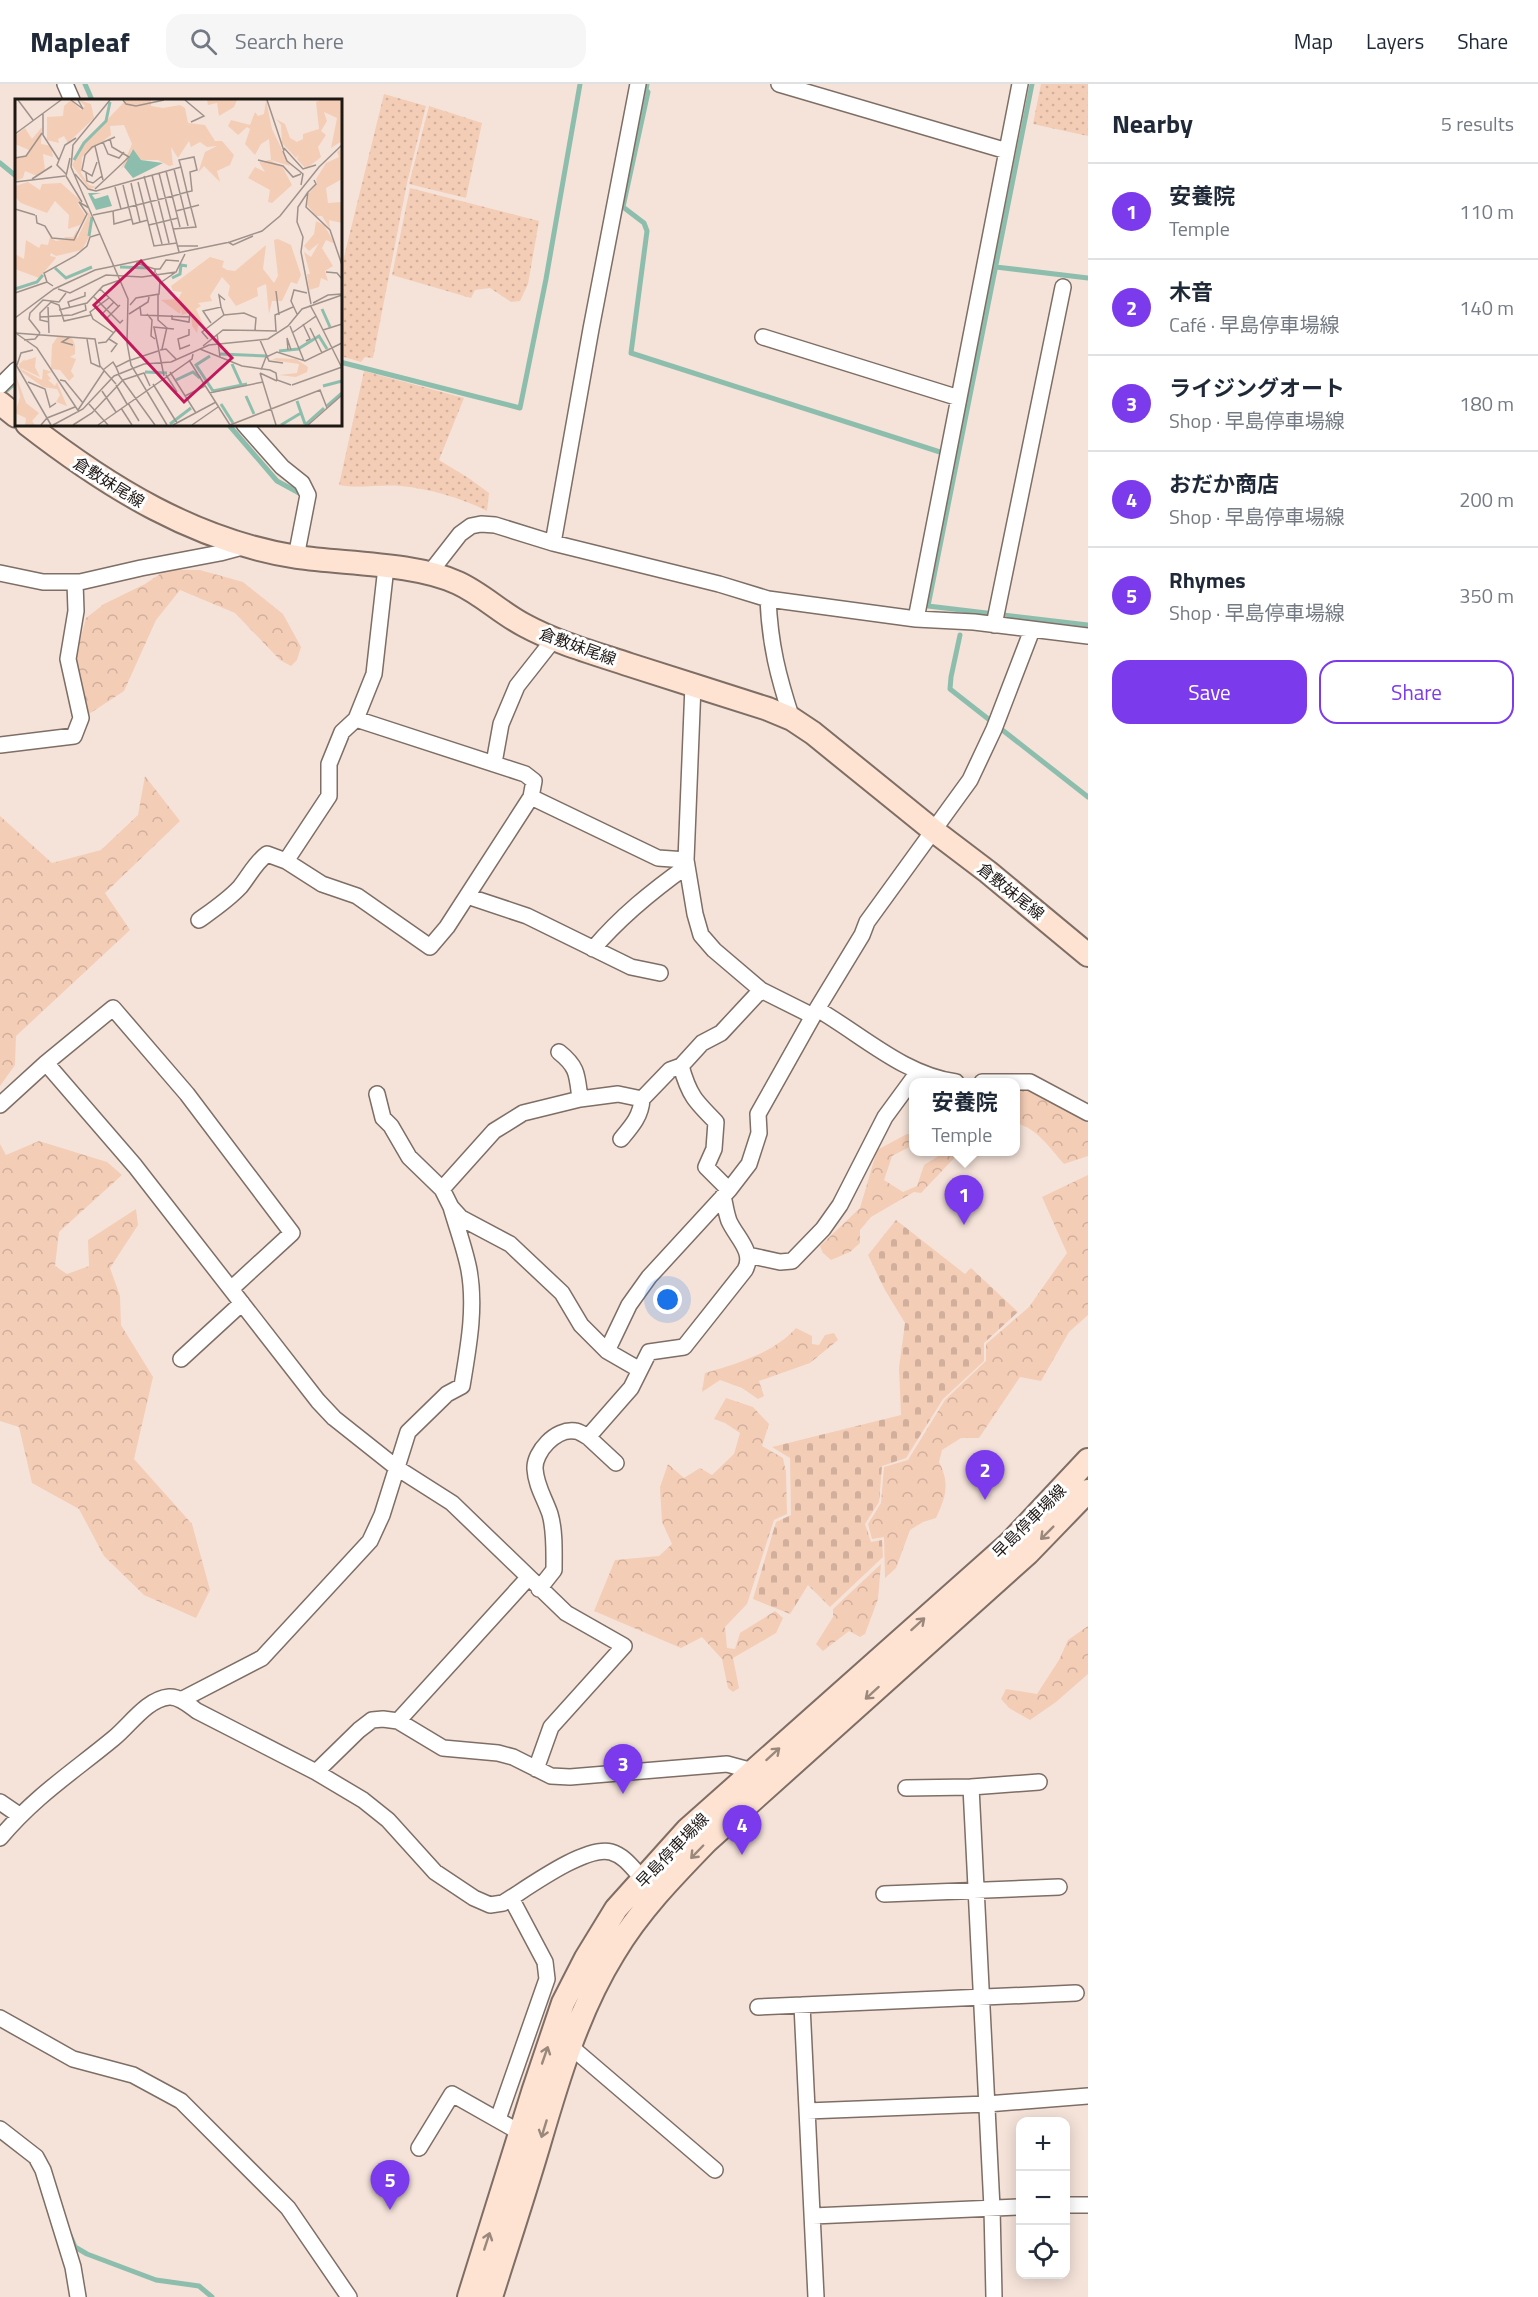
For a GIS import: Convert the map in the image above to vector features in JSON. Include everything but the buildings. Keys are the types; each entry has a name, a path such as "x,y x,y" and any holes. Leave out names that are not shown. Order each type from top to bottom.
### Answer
{"main road":[{"path":"0,403 15,415"},
{"name":"倉敷妹尾線","path":"30,426 87,469 129,496 181,523 246,546 296,557 386,567 428,574 458,583 523,625 554,639 768,709 792,719 813,733 988,872 1088,955"},
{"name":"早島停車場線","path":"491,2297 570,2046 597,1982 638,1918 667,1882 707,1841 760,1779 1010,1543 1088,1460"},
{"name":"早島停車場線","path":"469,2297 563,2003 586,1958 616,1909 687,1830 760,1779 1028,1553 1088,1491"}],"street":[{"path":"65,84 72,99"},
{"path":"553,543 638,84"},
{"path":"779,84 1007,151"},
{"path":"916,619 1020,84"},
{"path":"994,625 1063,287"},
{"path":"763,337 959,398"},
{"path":"0,386 15,371"},
{"path":"246,426 282,467 302,483 308,495 296,557"},
{"path":"428,574 460,534 471,526 495,525 553,543 719,584 768,599 916,619 1088,636"},
{"path":"0,573 43,582 75,582 220,554 246,546"},
{"path":"286,861 328,796 329,764 342,732 356,719 374,674 386,567"},
{"path":"0,745 74,736 81,718 68,659 76,611 75,582"},
{"path":"768,599 770,636 778,676 792,719"},
{"path":"607,1351 629,1305 648,1277 726,1193 749,1164 759,1133 758,1114 862,935 867,922 970,780 995,725 1032,630"},
{"path":"494,763 501,724 517,686 554,639"},
{"path":"693,685 686,863 701,934 714,950 761,990 815,1013 918,1072 936,1078"},
{"path":"198,920 228,899 241,886 258,860 267,854 286,861 322,884 357,896 430,947 447,927 531,797 534,781 525,774 494,763 356,719"},
{"path":"531,797 658,858 686,863"},
{"path":"593,949 615,923 686,863"},
{"path":"467,896 527,916 631,967 660,973"},
{"path":"621,1139 634,1124 641,1109 642,1099 670,1070 681,1066 702,1043 722,1033 761,990"},
{"path":"0,1105 113,1008 187,1094 292,1233 231,1289"},
{"path":"559,1052 572,1062 578,1078 580,1099"},
{"path":"46,1064 135,1166 318,1401 334,1418 397,1468 452,1503 533,1584 566,1613 624,1646 551,1727 536,1768"},
{"path":"588,1437 632,1388 649,1352 684,1347 749,1262 748,1255 729,1220 726,1193 706,1167 714,1149 716,1122 694,1100 686,1085 681,1066"},
{"path":"914,1078 918,1072"},
{"path":"1020,1082 1030,1082 1088,1113"},
{"path":"748,1255 780,1262 792,1261 823,1229 840,1205 885,1117 909,1084"},
{"path":"181,1700 262,1658 370,1541 382,1515 408,1432 447,1394 462,1386 470,1333 471,1296 469,1270 451,1207 442,1189 409,1157 391,1126 383,1118 377,1094"},
{"path":"442,1189 494,1131 523,1113 580,1099 618,1094 642,1099"},
{"path":"451,1207 461,1218 510,1244 562,1293 581,1325 607,1351 640,1370"},
{"path":"181,1359 242,1303"},
{"path":"398,1721 533,1584 554,1570 550,1515 538,1485 535,1467 548,1441 563,1433 575,1431 588,1437 616,1462"},
{"path":"0,1838 20,1815 74,1768 114,1738 154,1701 170,1697 181,1700 197,1711 316,1772 363,1800 388,1820 435,1872 474,1898 490,1905 503,1903 577,1858 595,1851 609,1852 622,1857 643,1879"},
{"path":"316,1772 372,1720 383,1719 398,1721 443,1748 498,1753 551,1776 570,1777 727,1764 760,1779"},
{"path":"906,1788 971,1787 1039,1782"},
{"path":"971,1787 992,2208 994,2297"},
{"path":"0,1802 20,1815"},
{"path":"884,1894 1059,1887"},
{"path":"498,2119 548,1979 545,1962 511,1898"},
{"path":"758,2007 1076,1993"},
{"path":"802,2005 816,2297"},
{"path":"0,2018 73,2059 133,2075 181,2101 288,2208 349,2297"},
{"path":"570,2046 716,2170"},
{"path":"419,2148 452,2094 521,2133"},
{"path":"807,2111 987,2104 1088,2096"},
{"path":"0,2129 36,2157 44,2170 73,2267 78,2297"},
{"path":"1070,2205 1088,2204 1088,2218"},
{"path":"813,2216 1016,2207"}],"green space":[{"path":"1041,84 1088,84 1088,136 1033,124"},
{"path":"384,94 426,106 407,183 373,358 365,357 361,362 342,356 342,265"},
{"path":"429,106 482,123 466,198 409,184"},
{"path":"410,188 539,221 528,284 520,301 511,302 490,288 475,290 471,298 392,275"},
{"path":"364,371 464,398 439,460 489,493 487,511 456,498 423,489 401,486 339,485"},
{"path":"166,570 200,570 243,582 283,614 301,647 297,660 291,666 280,660 235,613 180,590 156,620 124,691 89,714 75,659 86,618 104,604 145,584"},
{"path":"145,776 180,821 105,893 130,930 16,1036 15,1065 0,1086 0,816 52,863 101,850 138,815"},
{"path":"1020,1088 1030,1088 1060,1107 1088,1119 1088,1156 1064,1164 1048,1145 1020,1124"},
{"path":"909,1134 909,1147 892,1156 884,1180 903,1192 917,1186 924,1165 939,1156 956,1156 921,1193 914,1192 871,1217 860,1230 860,1243 850,1252 831,1260 823,1253 820,1246 860,1208 877,1150"},
{"path":"39,1141 107,1162 122,1175 59,1232 55,1266 67,1274 89,1266 88,1240 136,1209 138,1225 110,1268 120,1296 121,1325 153,1377 134,1459 192,1524 210,1590 196,1618 144,1595 104,1556 79,1509 32,1483 19,1427 0,1421 0,1144 6,1155"},
{"path":"1088,1175 1088,1315 1069,1332 1041,1381 1020,1377 979,1438 961,1438 942,1450 939,1462 946,1483 944,1497 936,1518 923,1522 910,1530 896,1568 885,1578 884,1537 872,1539 868,1524 881,1503 884,1467 908,1460 945,1400 986,1361 986,1344 1029,1307 1067,1253 1042,1197"},
{"path":"896,1220 965,1274 971,1268 1018,1312 984,1343 984,1361 943,1399 906,1458 882,1466 879,1502 865,1524 871,1542 882,1540 883,1557 830,1607 808,1585 790,1614 753,1599 776,1522 791,1515 790,1458 772,1447 901,1415 899,1368 905,1323 868,1255"},
{"path":"796,1328 812,1336 812,1344 819,1345 825,1335 834,1333 838,1340 810,1363 759,1381 764,1396 758,1399 742,1388 720,1380 702,1392 705,1373 766,1351"},
{"path":"726,1398 753,1407 769,1424 762,1446 783,1458 786,1472 787,1514 774,1520 747,1604 725,1627 727,1648 735,1649 740,1633 775,1611 783,1618 776,1633 733,1658 739,1688 733,1692 728,1688 722,1659 702,1637 681,1648 594,1611 615,1560 659,1556 672,1544 662,1522 660,1487 668,1464 684,1478 700,1468 712,1475 734,1454 740,1433 714,1419"},
{"path":"881,1564 878,1599 865,1634 860,1637 849,1631 823,1651 816,1644 833,1617 833,1609"},
{"path":"1088,1626 1088,1674 1056,1702 1030,1720 1009,1708 1001,1699 1006,1689 1037,1694 1059,1660 1068,1640"}],"waterway":[{"path":"85,84 92,99"},
{"path":"342,363 520,408 546,279 580,84"},
{"path":"647,84 648,92 623,207 644,223 647,231 631,353 940,452"},
{"path":"1032,84 928,606 1088,625"},
{"path":"0,163 15,175"},
{"path":"996,267 1088,278"},
{"path":"4,392 15,383"},
{"path":"230,426 277,481 301,494"},
{"path":"960,635 950,689 1088,797"},
{"path":"70,2235 75,2247 87,2254 156,2280 199,2286 212,2297"}],"place":[{"name":"安養院","path":"964,1225"},
{"name":"木音","path":"985,1500"},
{"name":"ライジングオート","path":"623,1794"},
{"name":"おだか商店","path":"742,1855"},
{"name":"Rhymes","path":"390,2210"}]}
